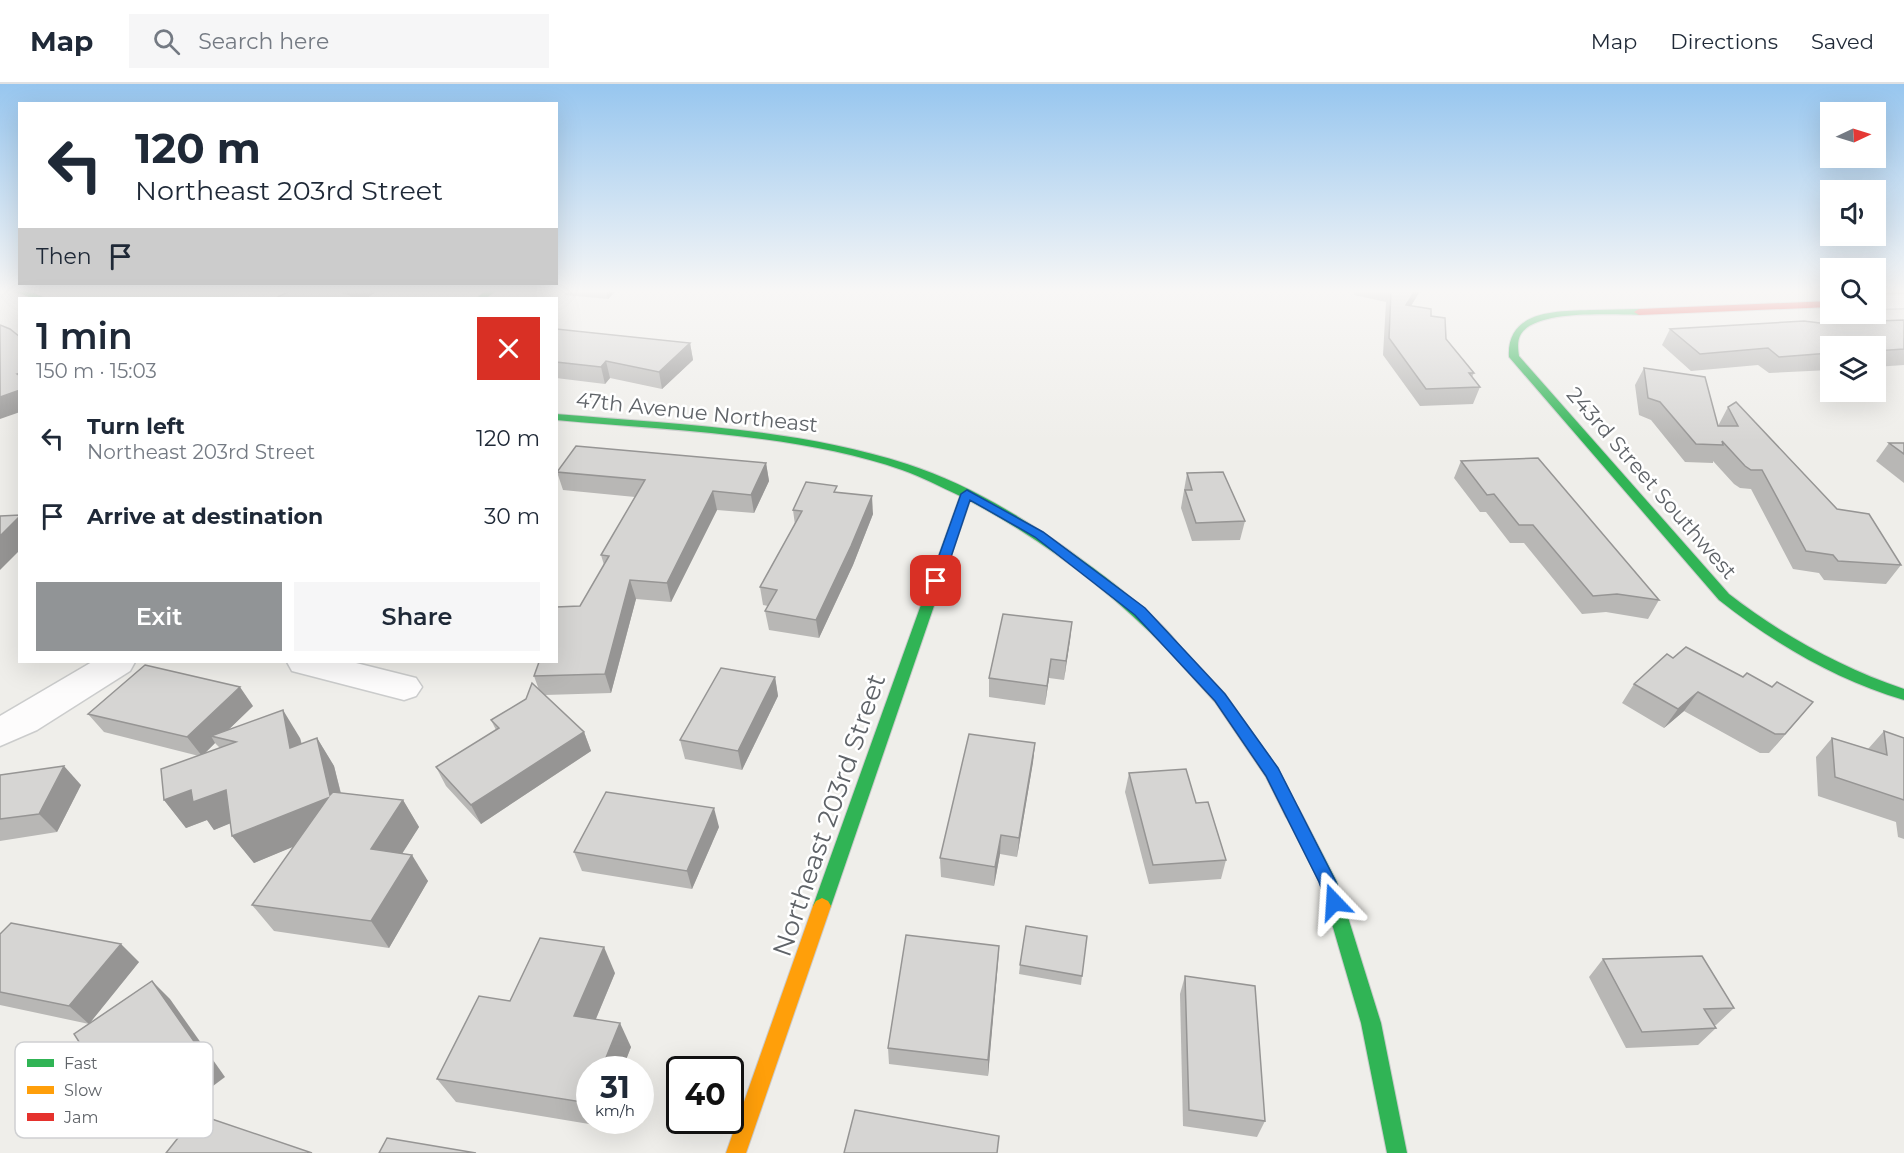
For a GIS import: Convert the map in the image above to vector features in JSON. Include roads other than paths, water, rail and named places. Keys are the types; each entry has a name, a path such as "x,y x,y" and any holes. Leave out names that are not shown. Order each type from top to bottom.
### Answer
{"street":[{"name":"243rd Street Southwest","path":"1512,341 1514,357 1724,597 1755,624 1791,648 1866,684 1904,695"},
{"name":"47th Avenue Northeast","path":"558,417 798,441 900,465 967,494 1039,534 1140,612 1220,698 1272,773 1328,882 1371,1023 1397,1153"},
{"name":"Northeast 203rd Street","path":"736,1153 967,494"},
{"path":"0,732 24,720 116,663"},
{"path":"308,663 404,687"}]}
